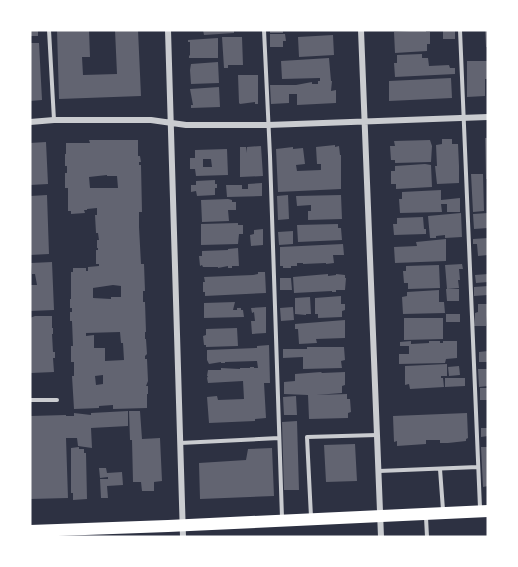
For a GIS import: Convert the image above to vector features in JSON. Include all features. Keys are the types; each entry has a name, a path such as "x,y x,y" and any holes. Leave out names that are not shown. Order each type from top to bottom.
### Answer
{"main road":[{"path":"30,531 183,531 283,521 484,512"}],"street":[{"path":"168,30 183,531"},
{"path":"361,30 381,537"},
{"path":"30,122 151,120 186,125 268,125 488,117"}],"lane":[{"path":"49,30 54,120"},
{"path":"264,30 283,521"},
{"path":"460,30 478,467 484,512"},
{"path":"30,400 57,400"},
{"path":"312,520 307,437 377,435"},
{"path":"180,443 279,438"},
{"path":"378,471 478,467"},
{"path":"440,468 444,513"},
{"path":"426,514 427,537"}],"building":[{"path":"30,30 38,30 38,36 30,36"},
{"path":"57,30 89,30 90,57 82,57 83,75 117,74 115,30 138,30 141,96 59,99"},
{"path":"203,30 234,30 234,33 204,35"},
{"path":"270,30 283,30 283,33 270,33"},
{"path":"426,30 430,32 430,44 427,44 427,51 395,53 394,32"},
{"path":"443,30 455,30 455,39 443,39"},
{"path":"485,30 488,30 488,47 486,47"},
{"path":"270,34 285,34 286,41 283,41 283,47 270,47"},
{"path":"333,35 334,55 299,57 298,37"},
{"path":"222,37 242,37 243,65 228,65 228,68 224,68"},
{"path":"218,38 218,58 189,58 190,42 188,40"},
{"path":"30,43 39,43 42,100 30,101"},
{"path":"422,54 422,58 428,58 429,66 449,65 450,68 455,68 455,74 395,77 394,63 397,63 397,55"},
{"path":"329,58 331,91 336,90 336,103 297,105 297,94 289,94 289,103 271,104 270,85 296,85 312,82 312,84 318,84 320,81 320,78 282,79 281,61"},
{"path":"467,61 488,61 485,96 467,97"},
{"path":"218,62 219,83 191,84 191,64"},
{"path":"238,75 258,75 258,104 255,102 239,103"},
{"path":"451,78 452,98 389,101 389,81"},
{"path":"219,87 220,107 191,108 193,105 190,89"},
{"path":"485,138 488,138 488,179 486,179"},
{"path":"442,139 452,139 452,144 458,144 459,183 437,184 436,145 442,144"},
{"path":"89,140 138,140 138,156 141,162 139,165 141,165 142,212 139,212 139,227 141,264 144,264 147,408 113,409 113,405 74,409 72,376 74,376 74,362 71,362 71,346 73,346 72,321 70,321 70,312 72,312 70,308 71,272 73,268 86,268 88,271 88,267 99,266 96,264 96,250 98,250 97,240 99,240 98,233 96,233 97,208 84,210 85,213 71,214 71,211 68,211 65,154 66,143 90,143","holes":["117,176 118,188 90,188 89,177","121,286 121,297 93,298 93,288","120,332 124,360 105,361 105,348 94,348 94,335 86,336 86,333","103,375 103,384 96,385 95,376"]},
{"path":"430,140 431,162 395,163 395,160 391,160 390,146 395,146 394,141"},
{"path":"46,142 48,184 30,185 30,143"},
{"path":"335,145 335,147 339,146 341,155 341,189 278,192 276,149 303,148 305,164 296,165 297,171 321,170 321,164 317,164 316,147"},
{"path":"261,146 263,176 240,177 240,147 246,147 247,153 247,147"},
{"path":"227,149 228,175 196,176 195,169 190,169 190,158 195,158 195,150","holes":["203,159 211,159 212,167 203,167"]},
{"path":"431,165 432,187 396,189 396,184 391,184 391,171 395,171 395,166"},
{"path":"471,174 483,174 484,211 473,212"},
{"path":"215,180 217,188 215,188 215,195 197,196 196,191 191,192 191,185 196,185 196,181"},
{"path":"262,183 262,196 227,197 226,185 242,185 242,189 248,189 248,184"},
{"path":"441,190 441,200 460,198 460,212 447,212 447,204 441,204 442,212 400,213 399,199 402,199 402,192"},
{"path":"47,195 49,254 30,255 30,196"},
{"path":"288,195 289,219 278,220 277,196"},
{"path":"341,195 342,219 308,220 311,205 297,206 296,196"},
{"path":"228,199 236,202 236,210 228,210 229,221 202,222 201,200"},
{"path":"461,213 462,237 445,238 445,235 430,238 428,216"},
{"path":"488,213 488,228 474,229 473,214"},
{"path":"423,217 426,234 394,235 393,224 397,224 397,218"},
{"path":"238,223 238,225 243,225 243,234 239,234 238,244 201,245 201,224"},
{"path":"338,224 338,228 341,228 342,240 298,242 297,225"},
{"path":"263,229 263,245 251,246 250,235 254,234 254,230"},
{"path":"293,231 293,244 279,245 278,232"},
{"path":"488,238 488,255 478,256 477,244 473,244 473,239"},
{"path":"446,239 446,261 395,263 394,247 417,246 416,242"},
{"path":"343,244 344,255 333,255 334,263 297,263 297,266 291,266 291,268 280,266 280,247"},
{"path":"238,248 239,266 218,268 200,266 199,256 202,256 202,251"},
{"path":"52,262 54,310 30,311 30,285 37,285 35,274 32,274 31,263"},
{"path":"462,264 463,269 459,269 459,288 447,289 445,265"},
{"path":"439,265 440,288 408,289 408,283 404,283 403,271 406,271 406,266"},
{"path":"265,272 266,293 205,296 203,292 204,277 253,275"},
{"path":"328,274 328,276 345,275 345,290 294,293 293,277"},
{"path":"488,274 488,282 476,283 475,275"},
{"path":"280,278 291,278 292,290 280,290"},
{"path":"488,286 488,295 474,296 474,287"},
{"path":"446,289 459,289 459,301 447,301"},
{"path":"439,290 439,302 444,302 445,313 403,314 402,297 407,296 407,292"},
{"path":"341,296 341,304 345,304 342,317 318,318 318,314 315,314 315,298"},
{"path":"310,297 311,314 295,314 295,298"},
{"path":"235,302 233,310 241,308 244,317 204,318 204,303"},
{"path":"478,304 488,304 486,326 474,326"},
{"path":"266,307 266,333 252,334 251,321 255,321 251,308"},
{"path":"293,307 294,320 281,321 280,308"},
{"path":"446,314 460,314 460,322 446,322"},
{"path":"52,316 54,372 31,373 30,318"},
{"path":"404,318 443,318 443,339 404,340"},
{"path":"345,320 345,338 316,339 317,343 299,344 298,329 295,329 295,324"},
{"path":"237,328 238,346 206,347 204,345 203,336 206,335 206,329"},
{"path":"411,341 411,344 429,343 429,341 443,343 443,341 457,341 457,358 446,359 445,363 399,364 399,354 409,354 409,346 400,346 400,342"},
{"path":"269,345 270,383 264,383 266,418 255,419 255,421 209,423 207,397 217,396 218,400 244,399 243,381 208,383 208,370 258,368 257,361 209,364 207,350 257,348 257,346"},
{"path":"307,347 344,347 345,360 341,361 342,368 303,369 303,357 283,358 283,349 307,349"},
{"path":"488,351 488,362 479,362 479,352"},
{"path":"447,364 447,376 441,376 444,387 410,389 409,384 405,385 405,366"},
{"path":"459,366 460,375 449,376 448,367"},
{"path":"478,369 488,369 488,386 479,387"},
{"path":"345,372 345,385 342,386 342,393 316,395 347,394 347,399 350,399 351,412 348,413 348,418 309,419 308,395 284,394 284,382 295,381 295,374"},
{"path":"445,378 465,378 465,386 445,387"},
{"path":"480,388 488,388 488,400 480,400"},
{"path":"296,396 297,415 284,415 283,397"},
{"path":"128,411 128,426 91,428 92,448 78,446 77,438 66,438 68,498 30,499 30,416 74,416 74,413 91,415 91,413"},
{"path":"129,411 140,411 142,439 160,438 162,481 154,482 154,491 142,491 141,482 133,482"},
{"path":"467,413 468,438 466,441 440,443 440,440 426,440 426,444 397,446 397,441 394,442 393,416"},
{"path":"297,421 299,490 284,490 282,422"},
{"path":"481,428 488,428 488,436 481,437"},
{"path":"355,444 357,481 326,482 324,445"},
{"path":"79,447 86,453 87,499 73,500 71,448"},
{"path":"481,447 488,447 488,486 483,487"},
{"path":"272,448 274,496 200,499 199,463 246,460 248,449"},
{"path":"99,468 106,468 107,473 122,472 123,485 107,486 108,498 101,498 100,479 108,479 108,477 100,478"}]}
